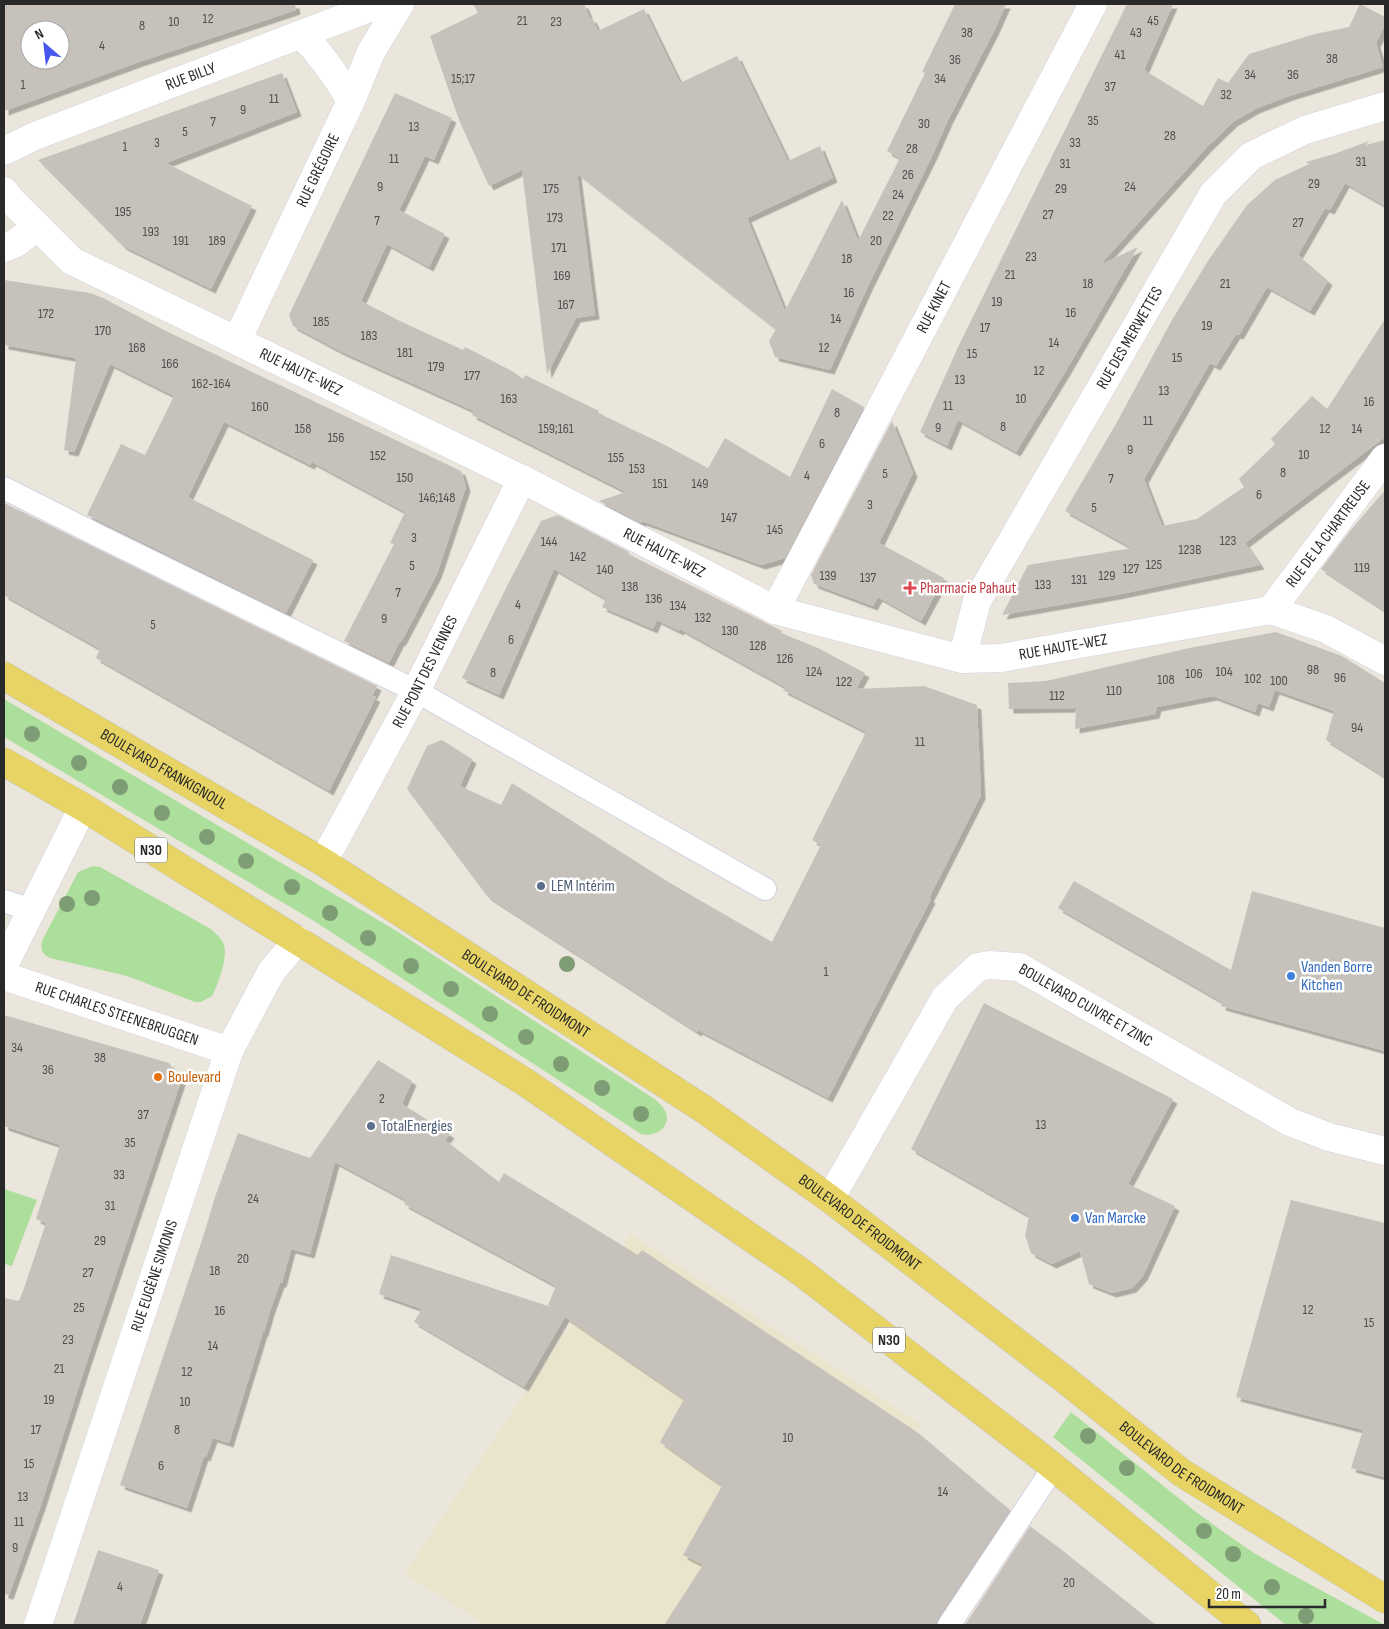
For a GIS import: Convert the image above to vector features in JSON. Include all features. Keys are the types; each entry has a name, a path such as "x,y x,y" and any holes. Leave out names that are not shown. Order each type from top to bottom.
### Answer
{"main road":[{"name":"BOULEVARD FRANKIGNOUL","path":"4,676 324,862"},
{"name":"N30","path":"4,762 82,807 525,1082 801,1272 1054,1467 1247,1625"},
{"name":"BOULEVARD DE FROIDMONT","path":"324,862 705,1110 830,1199 1182,1473 1385,1599"}],"street":[{"name":"RUE BILLY","path":"4,151 35,136 380,4"},
{"name":"RUE GRÉGOIRE","path":"238,340 371,52 400,4"},
{"name":"RUE KINET","path":"776,610 1093,4"},
{"path":"301,34 328,66 350,101"},
{"name":"RUE DES MERWETTES","path":"962,659 977,601 1213,194 1251,156 1305,130 1385,106"},
{"name":"RUE HAUTE-WEZ","path":"4,191 72,261 522,479 776,610 962,659 1001,658 1272,610 1326,629 1385,661"},
{"path":"4,248 16,243 37,226"},
{"name":"RUE DE LA CHARTREUSE","path":"1272,610 1385,458"},
{"name":"RUE PONT DES VENNES","path":"324,862 416,691 522,479"},
{"path":"4,965 82,807"},
{"name":"RUE EUGÈNE SIMONIS","path":"38,1625 229,1051 272,972 298,940"},
{"name":"BOULEVARD CUIVRE ET ZINC","path":"830,1199 945,998 978,967 988,965 1019,967 1290,1122 1329,1137 1385,1151"},
{"name":"RUE CHARLES STEENEBRUGGEN","path":"4,976 229,1051"}],"lane":[{"path":"4,488 416,691 764,889"},
{"path":"4,901 31,910"},
{"path":"949,1625 1054,1467"}],"shaded area":[{"path":"631,1234 921,1425 887,1467 811,1569 774,1625 486,1625 405,1574"}],"green space":[{"path":"4,699 395,930 656,1100 666,1115 665,1125 658,1132 647,1135 641,1134 314,921 4,737"},
{"path":"93,866 100,867 211,929 219,936 224,945 225,957 212,996 201,1002 195,1002 127,976 50,958 43,953 42,941 78,872"},
{"path":"4,1189 37,1200 12,1266 5,1264 4,1268"},
{"path":"1071,1412 1196,1512 1254,1553 1385,1625 1286,1625 1053,1437"}],"building":[{"path":"4,4 295,4 296,10 139,62 4,111"},
{"path":"473,4 584,4 590,19 592,18 598,31 644,9 680,83 737,56 788,161 820,146 833,178 747,218 785,311 842,200 858,241 900,158 887,151 925,73 922,72 955,4 1006,4 868,286 830,370 775,357 769,341 776,329 577,173 595,315 576,318 547,374 522,170 489,186 459,120 430,36 478,13"},
{"path":"1127,4 1173,4 1144,70 1203,106 1218,78 1228,83 1249,54 1315,34 1349,27 1360,4 1385,17 1385,25 1376,43 1383,67 1289,96 1255,109 1233,122 1207,147 1100,265 1138,247 1016,452 958,420 947,446 920,432 959,345"},
{"path":"282,73 297,112 166,163 252,206 211,289 123,246 38,160"},
{"path":"395,93 452,118 434,160 425,156 399,210 445,234 429,267 387,244 361,301 463,350 465,347 512,371 523,379 525,375 708,468 725,438 790,477 832,389 864,407 785,558 761,565 642,521 641,523 599,501 626,492 472,415 474,411 340,351 293,326 289,315"},
{"path":"1385,140 1385,206 1345,183 1330,210 1325,208 1298,255 1328,281 1310,311 1267,287 1239,335 1236,334 1216,366 1210,363 1144,479 1162,526 1197,519 1244,487 1239,479 1275,444 1271,439 1312,396 1327,409 1385,319 1385,437 1245,543 1260,565 1116,595 1002,615 1028,565 1132,548 1065,511 1117,422 1172,320 1208,261 1247,205 1275,180 1309,164 1306,162 1369,141 1366,145"},
{"path":"4,280 90,293 103,298 166,331 461,471 466,487 437,574 389,663 344,641 394,544 390,543 405,512 312,462 310,465 224,422 188,497 313,560 286,613 87,515 121,444 145,455 174,396 110,364 74,452 64,450 76,358 4,345"},
{"path":"892,421 913,473 879,543 944,578 921,621 878,597 873,606 814,584 811,575"},
{"path":"1385,490 1385,611 1321,569"},
{"path":"4,503 377,686 372,696 376,697 329,791 96,658 100,649 4,595"},
{"path":"558,515 629,552 628,554 782,631 781,633 818,648 865,673 856,689 924,686 977,705 981,795 929,898 931,899 828,1098 698,1030 697,1032 487,896 407,789 427,746 442,740 472,759 460,786 501,805 512,783 670,883 772,942 821,845 812,840 866,732 783,690 785,687 680,629 679,631 657,620 653,629 602,607 606,599 554,569 499,695 462,678 541,521"},
{"path":"1276,632 1342,656 1385,683 1385,777 1326,740 1334,711 1275,690 1269,707 1258,703 1255,712 1213,696 1157,707 1155,714 1075,729 1076,708 1009,709 1008,683 1046,681 1189,648"},
{"path":"1074,881 1231,970 1252,891 1385,928 1385,1051 1221,1006 1222,1002 1058,908"},
{"path":"984,1003 1173,1099 1128,1184 1175,1206 1143,1276 1132,1288 1112,1293 1089,1284 1080,1251 1052,1264 1031,1253 1025,1235 1029,1216 911,1149"},
{"path":"4,1015 169,1063 181,1081 41,1505 9,1595 4,1594 4,1298 19,1301 24,1288 46,1223 36,1219 60,1145 4,1126"},
{"path":"378,1060 412,1081 402,1104 450,1134 445,1140 499,1182 504,1173 638,1255 642,1250 917,1432 1010,1510 938,1618 936,1625 664,1625 703,1565 683,1555 722,1486 660,1442 684,1399 565,1317 524,1387 414,1322 422,1309 379,1294 391,1255 551,1307 548,1305 556,1286 404,1204 406,1200 335,1162 310,1254 291,1249 282,1283 280,1283 263,1332 229,1443 213,1438 206,1457 204,1456 187,1508 120,1485 238,1133 310,1158"},
{"path":"1291,1200 1385,1223 1385,1477 1351,1468 1363,1430 1236,1397"},
{"path":"1030,1526 1058,1547 1156,1625 965,1625"},
{"path":"98,1550 159,1570 140,1625 73,1625"}],"place":[{"name":"Pharmacie Pahaut","path":"910,588"},
{"name":"LEM Intérim","path":"541,886"},
{"name":"Vanden Borre Kitchen","path":"1291,976"},
{"name":"Boulevard","path":"158,1077"},
{"name":"TotalEnergies","path":"371,1126"},
{"name":"Van Marcke","path":"1075,1218"}]}
